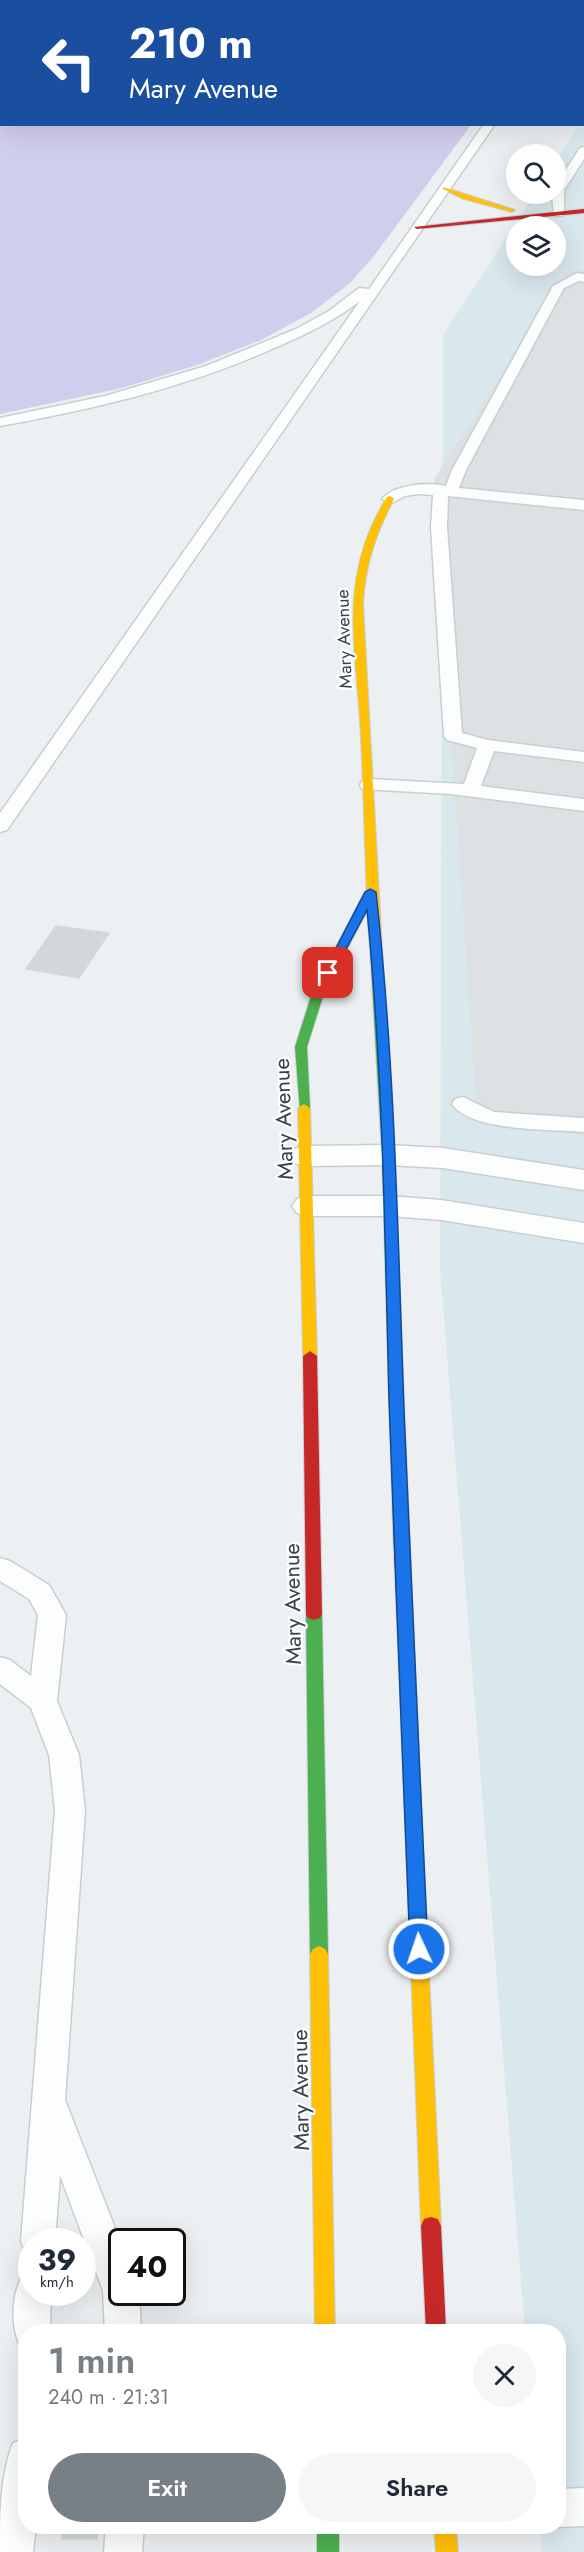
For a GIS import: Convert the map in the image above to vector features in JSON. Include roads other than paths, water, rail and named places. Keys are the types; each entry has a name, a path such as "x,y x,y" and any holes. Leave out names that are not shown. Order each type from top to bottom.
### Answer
{"street":[{"path":"445,188 466,198 495,207 558,213"},
{"path":"417,227 584,212"},
{"name":"Mary Avenue","path":"390,499 375,527 365,557 358,601 369,785 370,892 380,988 388,1155 402,1555 436,2324"},
{"name":"Mary Avenue","path":"325,2324 308,1206 301,1047 318,993 370,892"},
{"path":"305,1156 388,1155 443,1158 584,1180"},
{"path":"308,1206 390,1206 441,1210 584,1233"},
{"path":"328,2534 328,2552"},
{"path":"446,2534 447,2552"}],"lane":[{"path":"0,826 489,126"},
{"path":"558,213 558,190 584,150"},
{"path":"0,422 116,397 221,366 312,326 348,305 388,269"},
{"path":"580,277 559,286 446,490 439,527 453,736 487,745 584,757"},
{"path":"390,499 400,492 418,489 584,505"},
{"path":"471,790 487,745"},
{"path":"369,785 471,790 584,805"},
{"path":"463,1104 489,1118 577,1124"},
{"path":"0,1568 39,1592 52,1615 43,1701 64,1755 70,1810 39,2228"},
{"path":"0,1668 43,1701"},
{"path":"50,2103 121,2291 123,2324"},
{"path":"32,2324 33,2306"},
{"path":"566,2508 584,2507"},
{"path":"14,2552 18,2520"},
{"path":"123,2552 124,2534"}]}
